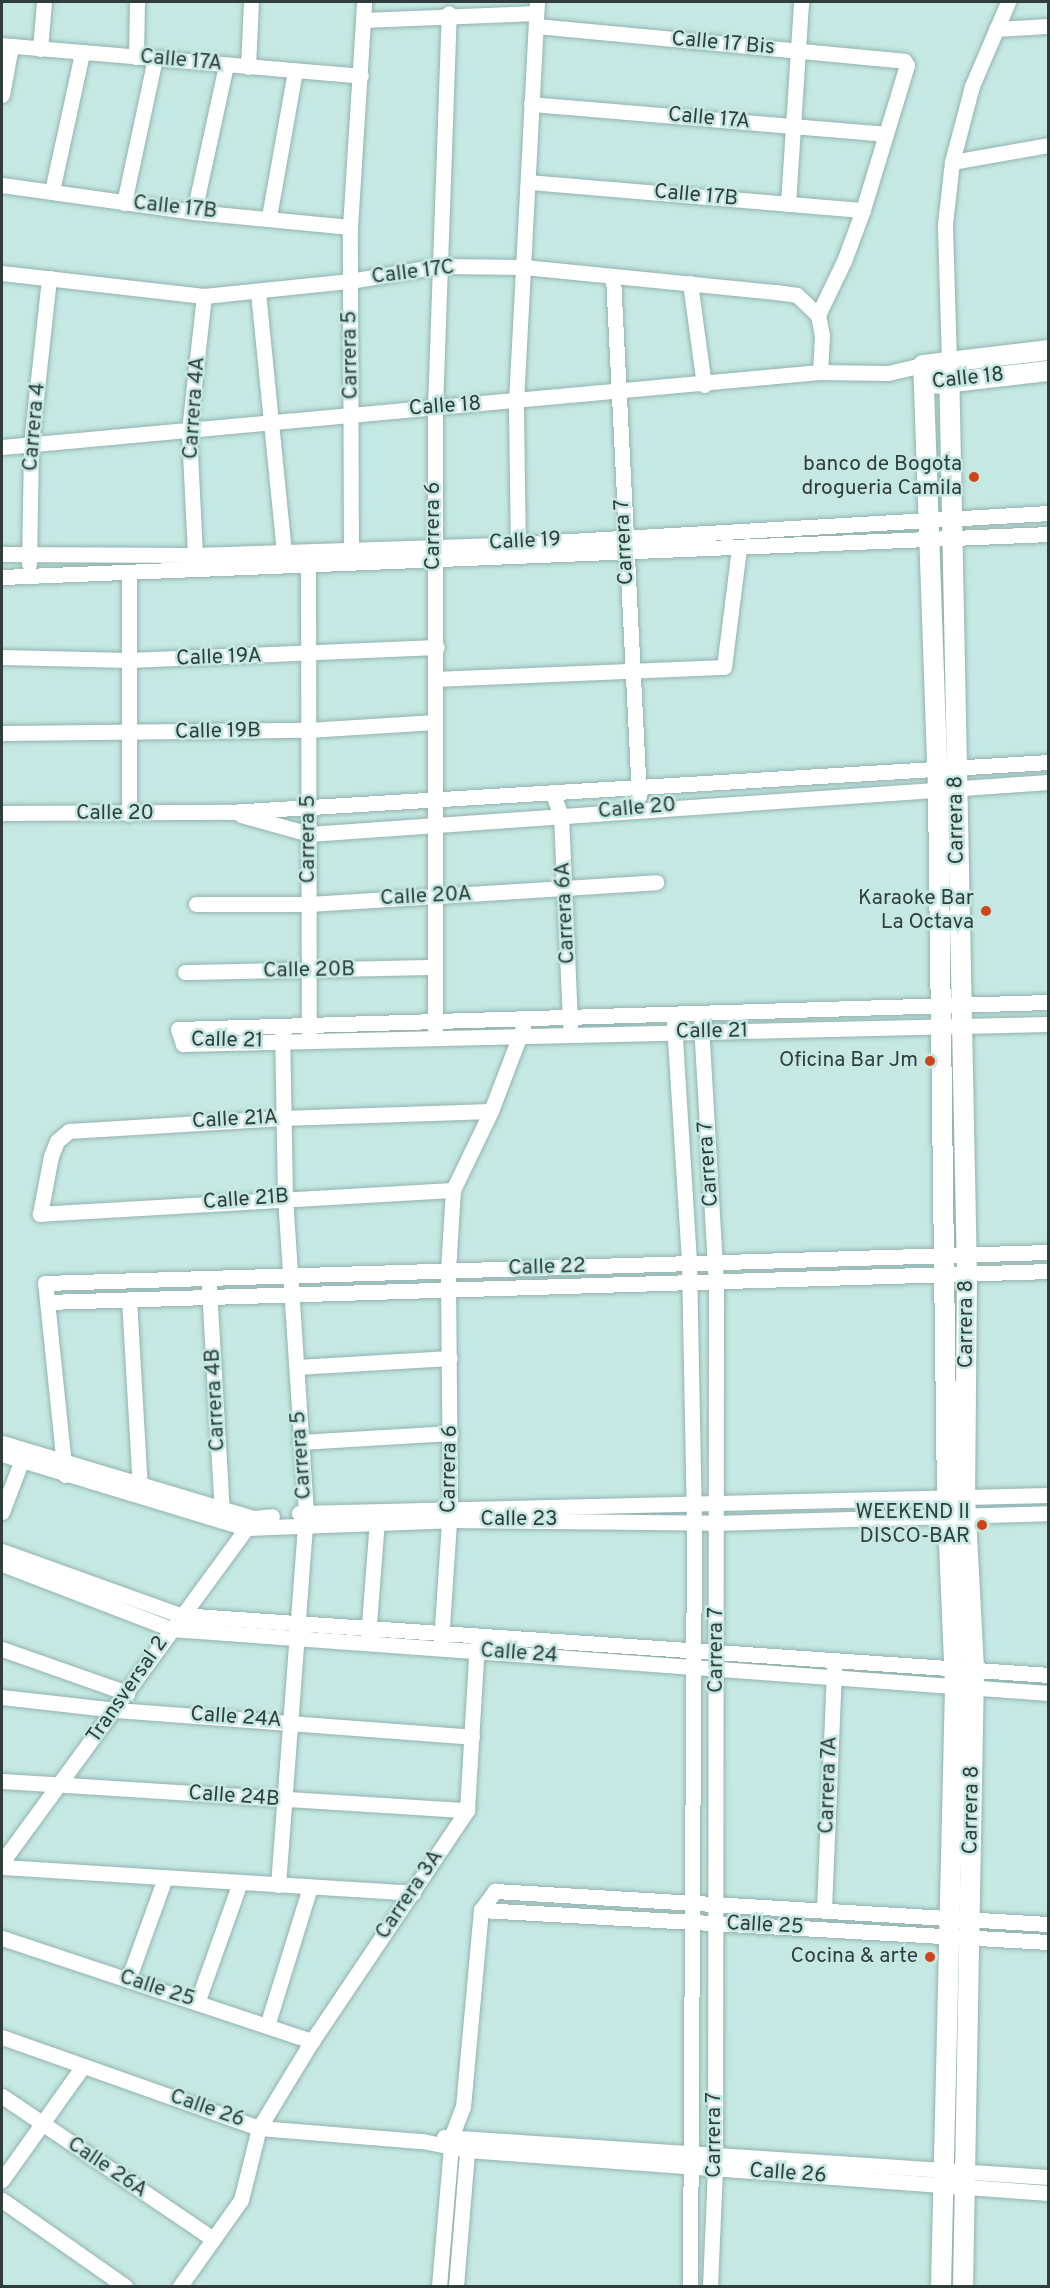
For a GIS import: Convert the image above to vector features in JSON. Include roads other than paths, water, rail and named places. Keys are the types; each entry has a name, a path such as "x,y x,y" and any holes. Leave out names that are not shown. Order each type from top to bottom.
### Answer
{"street":[{"path":"40,49 44,2"},
{"path":"136,57 137,2"},
{"path":"248,67 251,2"},
{"name":"Carrera 5","path":"351,557 350,227 362,76 364,2"},
{"path":"788,204 801,2"},
{"path":"949,362 945,224 952,162 972,86 1008,2"},
{"path":"363,20 449,14 536,14 516,402 518,550"},
{"name":"Carrera 6","path":"435,1038 434,967 437,896 434,801 437,647 433,553 439,266 449,14"},
{"name":"Calle 17 Bis","path":"536,14 797,50 898,57 907,65 886,134"},
{"path":"996,29 1048,26"},
{"path":"2,95 6,46"},
{"name":"Calle 17A","path":"6,46 362,76"},
{"path":"52,191 82,52"},
{"path":"124,203 154,59"},
{"path":"194,212 226,65"},
{"path":"268,217 295,71"},
{"name":"Calle 17A","path":"531,104 886,134"},
{"path":"820,372 822,335 818,315 844,261 863,210 886,134"},
{"path":"952,162 1048,145"},
{"name":"Calle 17B","path":"529,182 863,210"},
{"name":"Calle 17B","path":"2,185 194,212 268,217 350,227"},
{"name":"Calle 17C","path":"2,273 204,296 350,281 439,266 524,267 797,295 818,315"},
{"name":"Carrera 7","path":"613,276 624,537 640,808"},
{"name":"Carrera 4","path":"30,576 31,444 49,278"},
{"path":"690,283 704,385"},
{"path":"258,292 273,420 284,550"},
{"name":"Carrera 4A","path":"195,555 189,431 204,296"},
{"name":"Calle 18","path":"888,374 923,365 1048,350"},
{"name":"Carrera 8","path":"946,766 952,538 949,362"},
{"name":"Carrera 8","path":"923,365 931,539 946,766 951,1005 967,1264 957,1507"},
{"name":"Calle 18","path":"2,447 189,431 273,420 618,393 820,372 888,374 925,385 1048,371"},
{"name":"Calle 19","path":"518,550 624,537 1048,513"},
{"path":"710,531 710,549"},
{"name":"Calle 19","path":"2,577 308,565 351,557 433,553 518,550 625,553 1048,534"},
{"path":"436,679 724,667 744,549"},
{"name":"Calle 19","path":"2,554 195,555 284,550 351,557"},
{"name":"Carrera 5","path":"308,565 309,1041"},
{"path":"129,572 129,814"},
{"name":"Calle 19A","path":"2,657 129,660 308,655 437,647"},
{"name":"Calle 19B","path":"2,733 308,730 435,722"},
{"name":"Calle 20","path":"2,813 229,812 434,801 946,766 1048,762"},
{"name":"Calle 20","path":"229,812 309,834 640,808 1048,782"},
{"name":"Carrera 6A","path":"552,792 561,816 571,1017 569,1035"},
{"name":"Calle 20A","path":"196,904 309,904 656,882"},
{"name":"Calle 20B","path":"185,972 434,967"},
{"name":"Calle 21","path":"1048,1002 178,1029 183,1044 1048,1024"},
{"name":"Carrera 7","path":"700,1013 716,1262 716,1652 718,1669 715,2161 710,2286"},
{"name":"Carrera 7","path":"674,1014 689,1263 694,1513 692,1651 695,1902 690,2286"},
{"path":"453,1190 492,1111 522,1036 523,1018"},
{"name":"Carrera 5","path":"278,1884 305,1518 285,1198 282,1026"},
{"name":"Carrera 8","path":"941,2286 945,2178 961,1917 964,1678 944,1265 952,1026"},
{"name":"Calle 21A","path":"40,1214 51,1156 57,1141 69,1131 282,1118 492,1111"},
{"name":"Carrera 6","path":"441,1641 450,1514 448,1270 453,1190"},
{"name":"Calle 21B","path":"40,1214 453,1190"},
{"name":"Calle 22","path":"944,1265 716,1262 45,1283 47,1302 449,1290 716,1281 967,1264 1048,1252"},
{"name":"Calle 22","path":"967,1264 1048,1272"},
{"name":"Carrera 4B","path":"208,1278 222,1515"},
{"path":"129,1299 140,1490"},
{"path":"47,1302 65,1468"},
{"path":"297,1366 450,1358"},
{"path":"300,1442 451,1433"},
{"name":"Calle 23","path":"2,1443 23,1456"},
{"name":"Calle 23","path":"2,1454 23,1456 250,1523 305,1518 450,1514 694,1513 716,1505 957,1507 1048,1513"},
{"path":"2,1512 23,1456"},
{"name":"Calle 23","path":"694,1513 717,1523 957,1507 1048,1495"},
{"name":"Calle 23","path":"305,1518 377,1521 450,1514"},
{"path":"368,1636 377,1521"},
{"name":"Transversal 2","path":"2,1862 116,1710 180,1615 250,1523"},
{"name":"Calle 24","path":"2,1551 180,1615 297,1631"},
{"name":"Calle 24","path":"2,1564 171,1629 297,1631 477,1643 716,1652 835,1660 964,1678 1048,1693"},
{"name":"Calle 24","path":"477,1643 693,1667 834,1677 964,1678 1048,1675"},
{"name":"Carrera 3A","path":"180,2286 241,2200 259,2128 312,2041 467,1810 477,1643"},
{"path":"2,1649 127,1693"},
{"name":"Carrera 7A","path":"824,1910 835,1660"},
{"name":"Calle 24A","path":"2,1697 116,1710 290,1721 472,1737"},
{"name":"Calle 24B","path":"2,1780 467,1810"},
{"path":"2,1867 413,1893"},
{"path":"128,1980 165,1878"},
{"path":"196,2003 240,1882"},
{"path":"267,2026 310,1887"},
{"name":"Calle 25","path":"481,1910 495,1892 961,1917 1048,1924"},
{"path":"439,2286 452,2142 463,2107 481,1910"},
{"name":"Calle 25","path":"481,1910 1048,1942"},
{"name":"Carrera 8","path":"960,1937 965,2179 963,2286"},
{"name":"Calle 25","path":"2,1938 312,2041"},
{"name":"Calle 26","path":"2,2037 259,2128 945,2178 1048,2177"},
{"path":"2,2180 83,2066"},
{"name":"Calle 26A","path":"2,2096 213,2239"},
{"path":"456,2286 468,2143 463,2107"},
{"name":"Calle 26","path":"965,2179 1048,2193"},
{"path":"2,2200 125,2286"}],"place":[{"name":"banco de Bogota drogueria Camila","path":"974,477"},
{"name":"Karaoke Bar La Octava","path":"986,911"},
{"name":"Oficina Bar Jm","path":"930,1061"},
{"name":"WEEKEND II DISCO-BAR","path":"982,1525"},
{"name":"Cocina & arte","path":"930,1957"}]}
